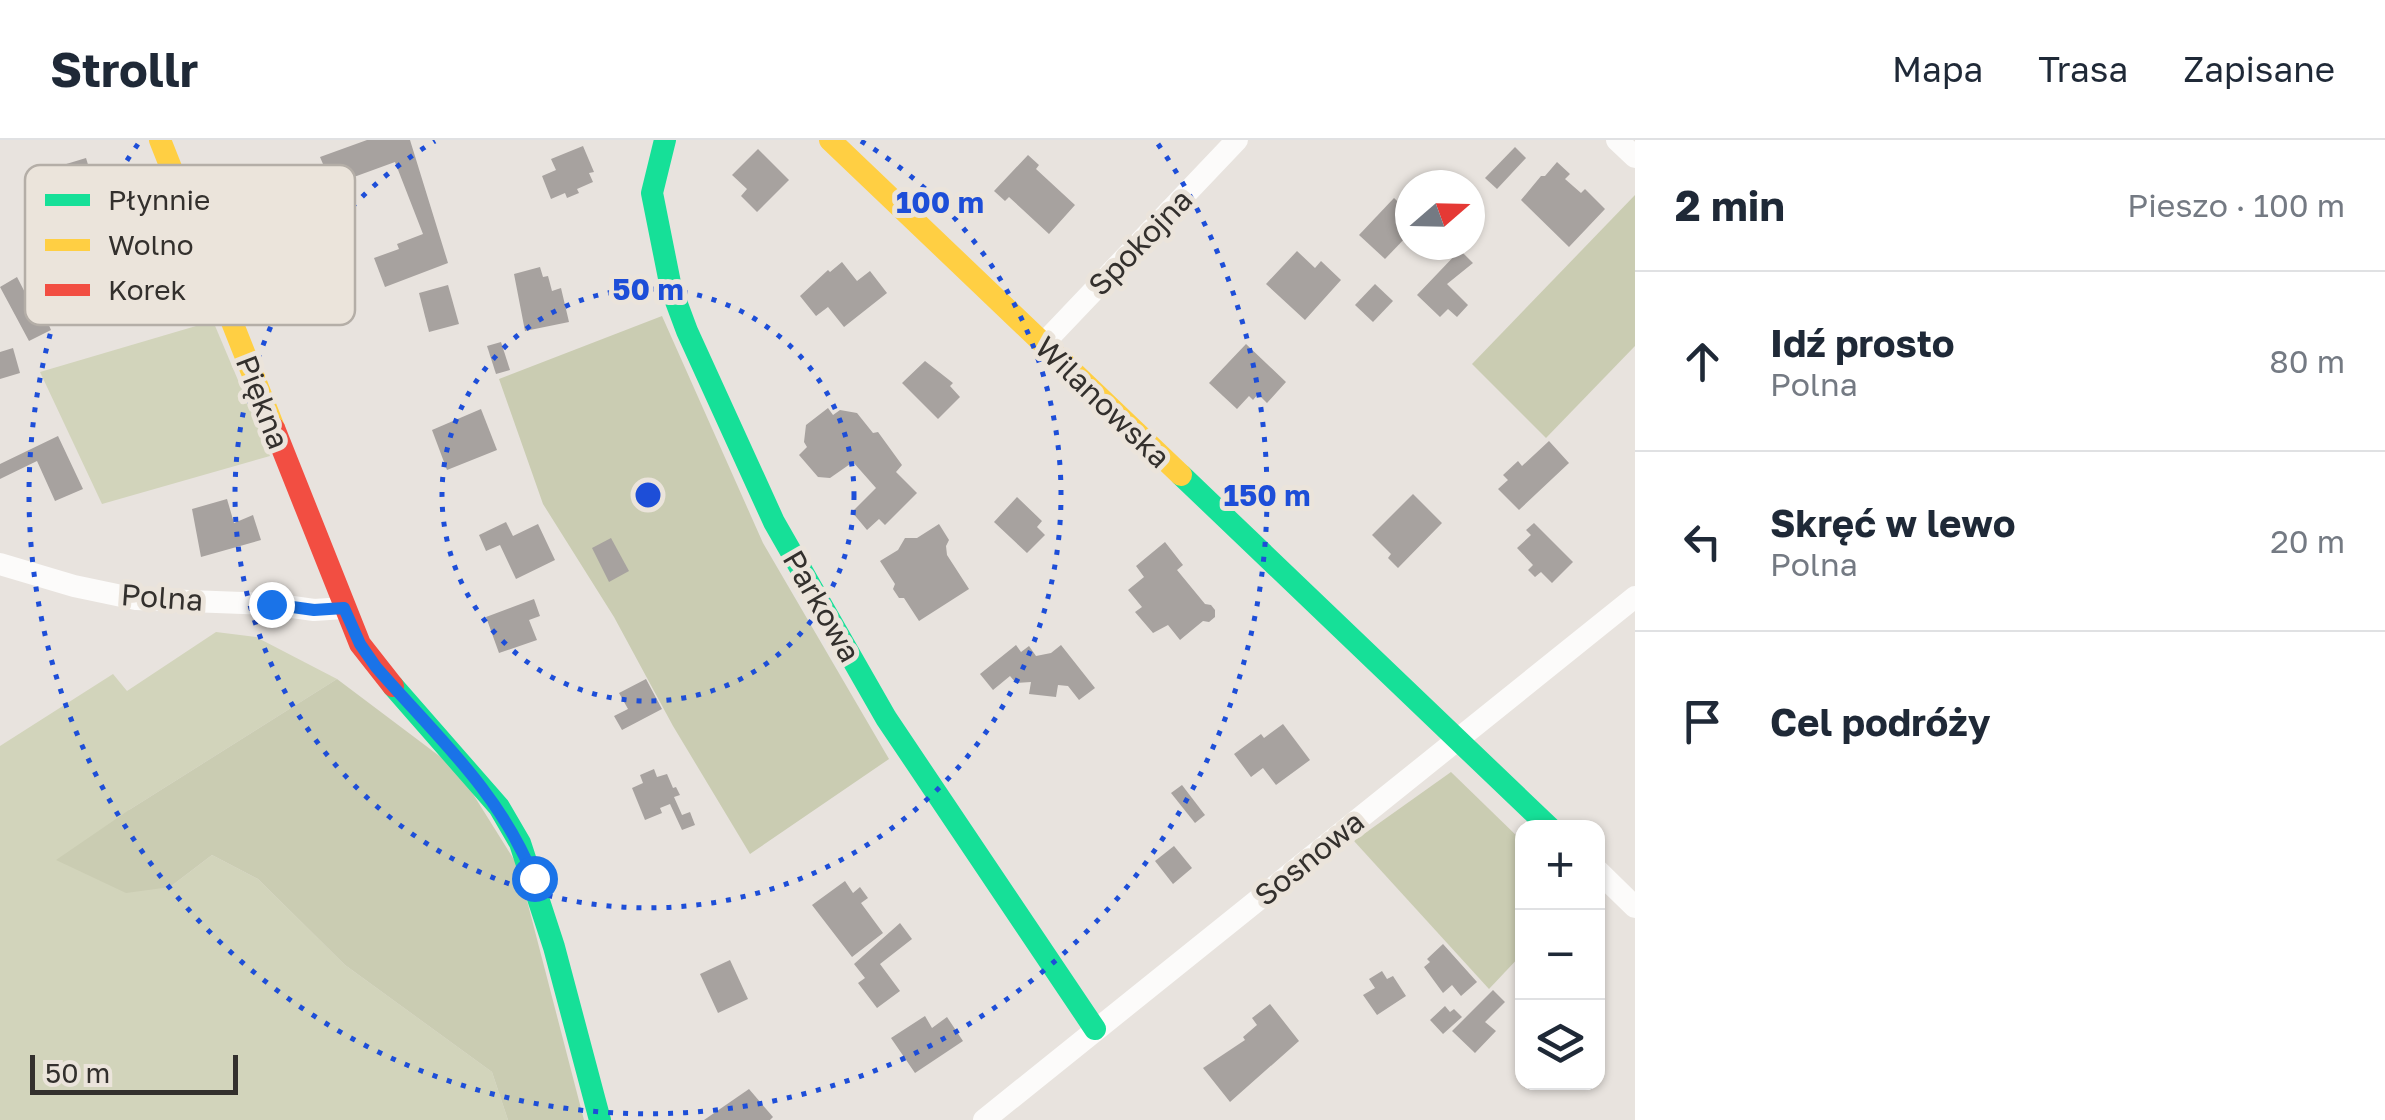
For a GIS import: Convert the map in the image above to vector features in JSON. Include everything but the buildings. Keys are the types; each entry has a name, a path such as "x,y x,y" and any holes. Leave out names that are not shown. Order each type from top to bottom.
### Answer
{"street":[{"name":"Piękna","path":"160,140 170,165"},
{"name":"Parkowa","path":"665,140 652,193 671,288 774,522 886,718 1096,1030"},
{"name":"Wilanowska","path":"830,140 1541,820"},
{"name":"Spokojna","path":"1043,344 1237,140"},
{"path":"1617,140 1635,157"},
{"name":"Piękna","path":"233,325 344,608"},
{"name":"Polna","path":"0,564 74,586 136,598 271,604 314,610 344,608"},
{"name":"Sosnowa","path":"984,1120 1635,597"},
{"path":"344,608 360,644 376,667 499,807 520,844 554,947 600,1120"},
{"path":"1605,878 1635,906"}],"green space":[{"path":"1635,195 1635,346 1546,438 1472,364"},
{"path":"662,316 763,543 889,759 750,854 673,726 614,617 543,504 499,379"},
{"path":"199,325 215,325 270,456 102,504 40,372"},
{"path":"216,632 256,637 337,679 129,810 170,887 212,855 258,879 345,965 492,1072 508,1120 0,1120 0,746 113,674 127,691"},
{"path":"337,679 458,770 518,866 584,1120 508,1120 492,1072 345,965 258,879 212,855 170,887 126,893 56,860"},
{"path":"1451,772 1515,834 1515,961 1489,989 1354,841"}],"traffic: fast":[{"path":"665,140 652,193 671,288 774,522 886,718 1095,1029"},
{"path":"1181,475 1542,820"},
{"path":"393,686 499,807 520,843 554,947 600,1120"}],"traffic: slow":[{"path":"160,140 170,165"},
{"path":"830,140 1181,475"},
{"path":"233,325 274,428"}],"traffic: jam":[{"path":"274,428 360,644 393,686"}],"route":[{"path":"271,604 314,610 344,608 360,644 376,667 499,807 534,878"}]}
